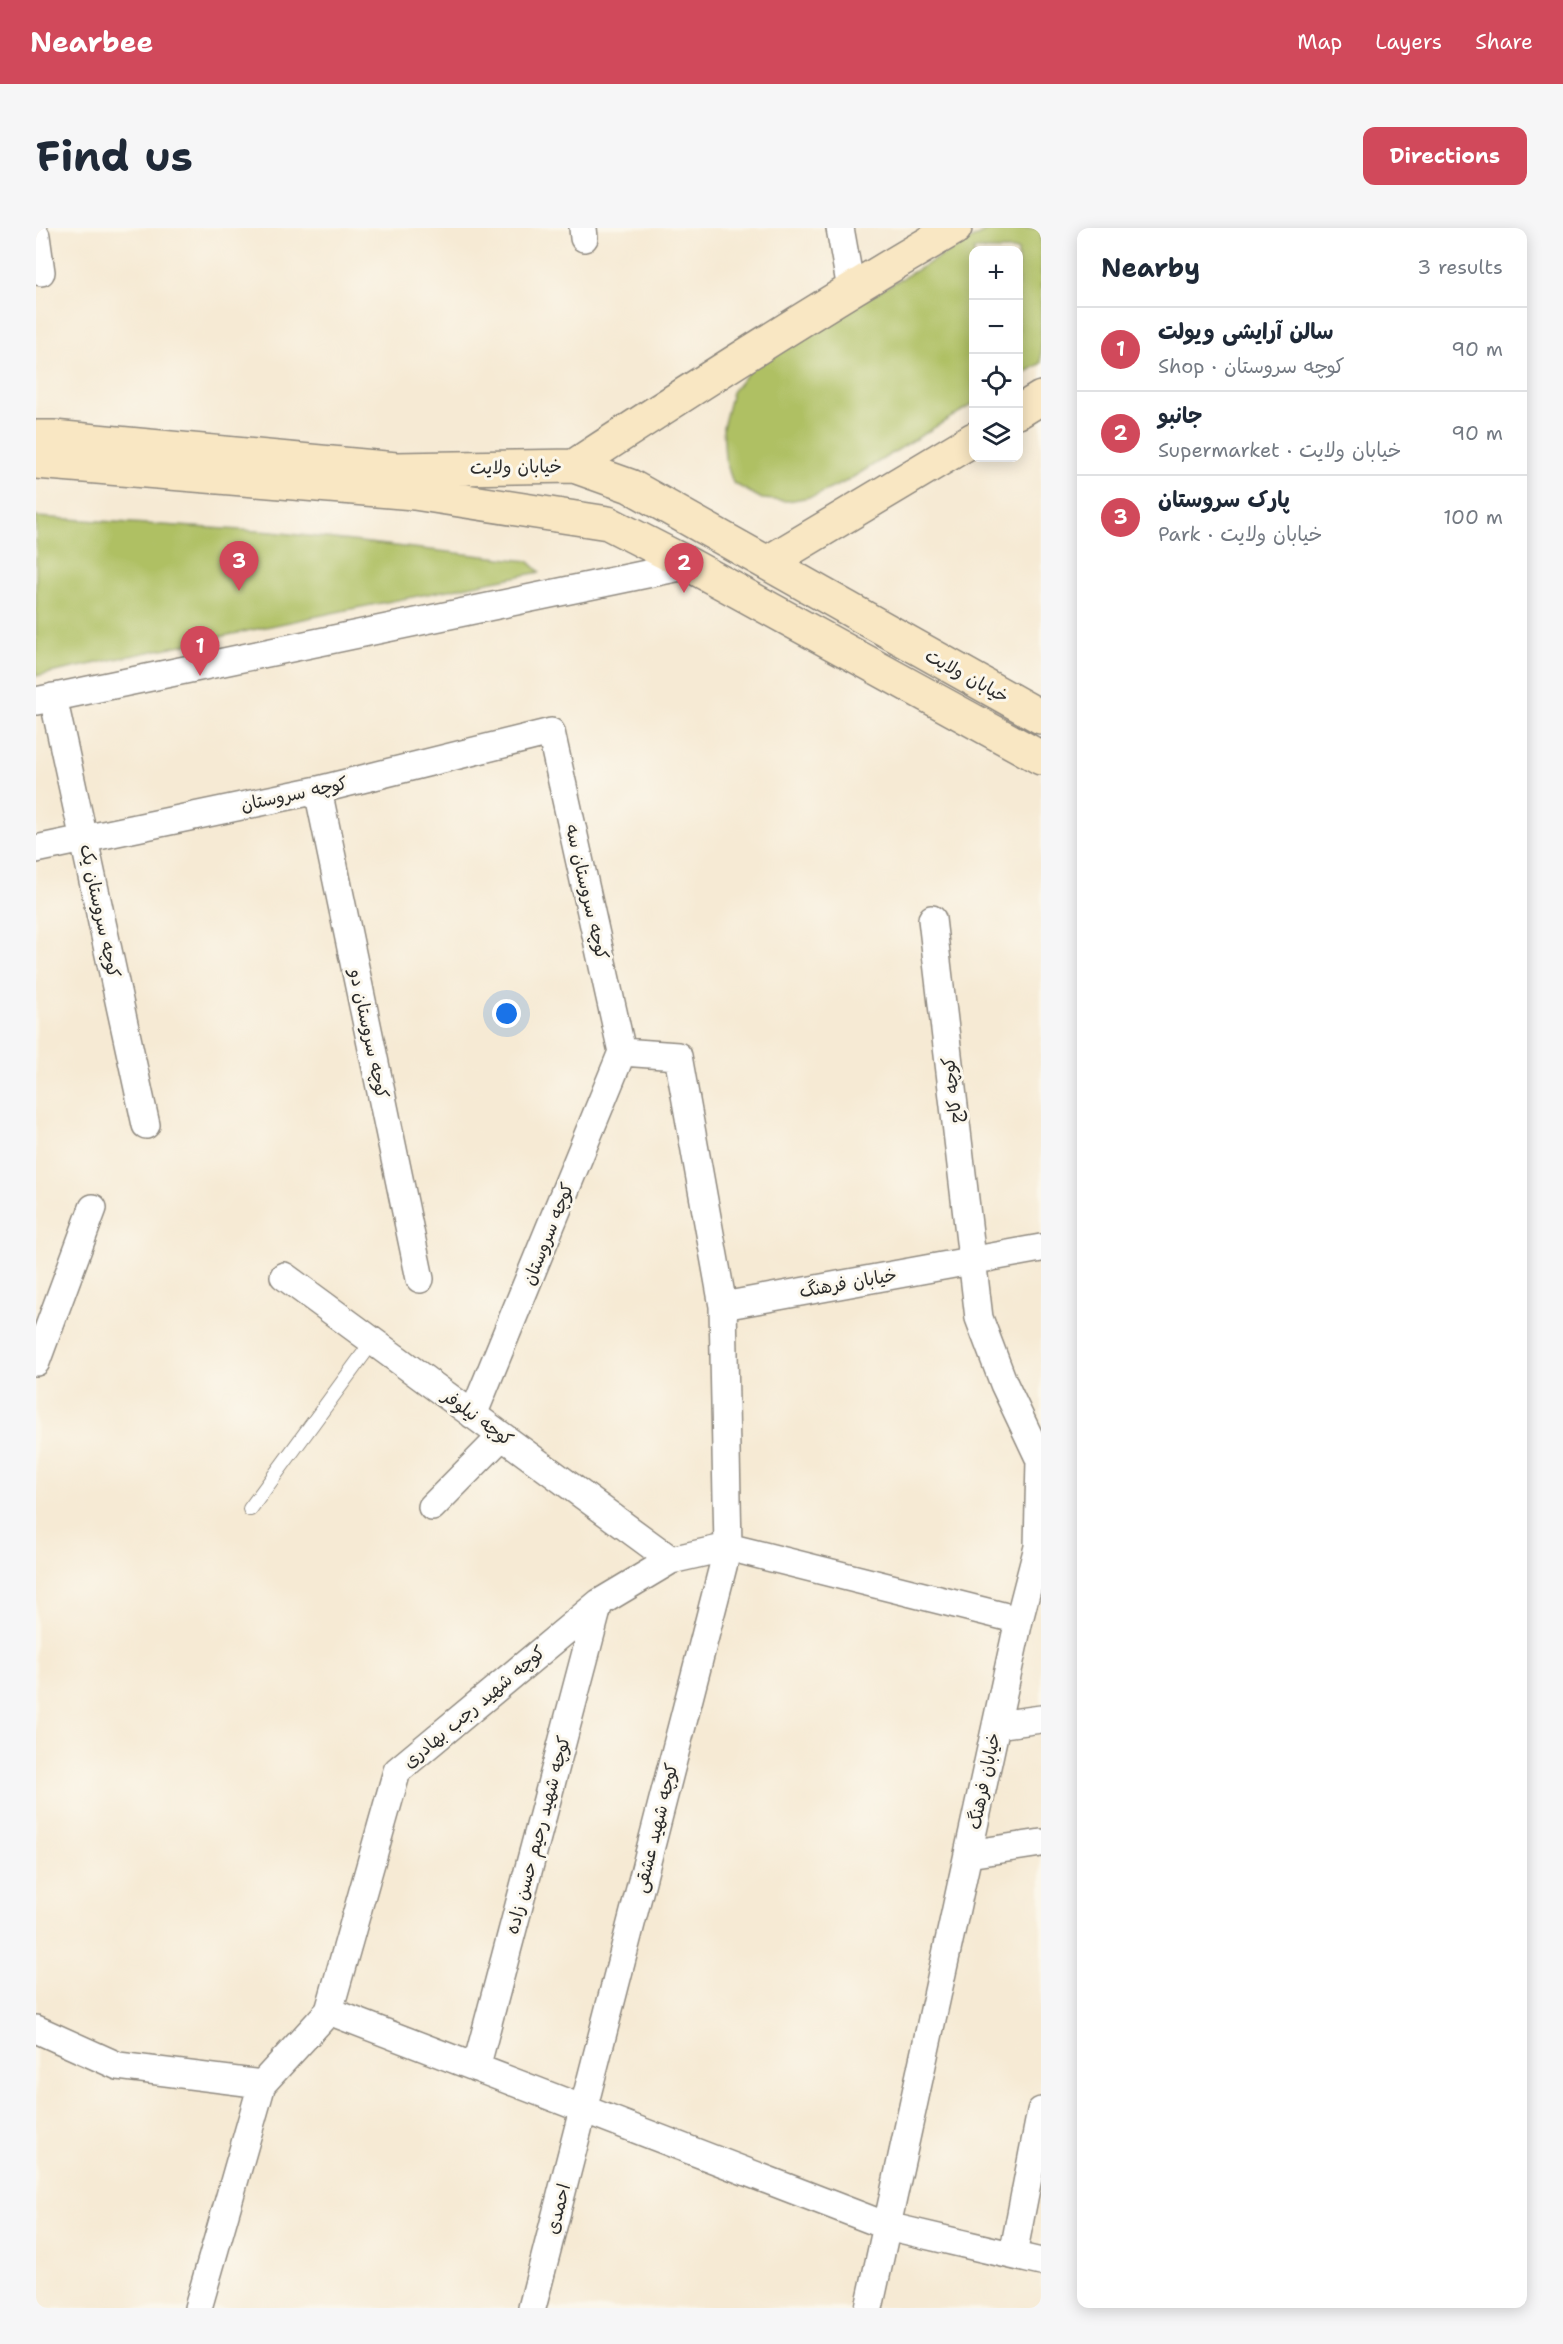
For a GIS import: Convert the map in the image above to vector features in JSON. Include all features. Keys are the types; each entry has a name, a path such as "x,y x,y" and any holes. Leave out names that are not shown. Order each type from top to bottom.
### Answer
{"main road":[{"path":"574,466 851,289 955,228"},
{"path":"1023,409 1041,398"},
{"name":"خیابان ولایت","path":"36,437 396,469 574,466 630,486 1039,715"},
{"path":"767,563 969,442"},
{"name":"خیابان ولایت","path":"36,462 414,493 608,523 690,565 1041,758"}],"street":[{"path":"840,228 851,289"},
{"path":"36,236 41,272"},
{"path":"45,699 690,565"},
{"name":"کوچه سروستان یک","path":"45,699 85,838 146,1125"},
{"name":"کوچه سروستان","path":"36,849 318,790 551,732"},
{"name":"کوچه سروستان سه","path":"551,732 622,1052"},
{"name":"کوچه سروستان دو","path":"318,790 420,1278"},
{"name":"کوچه کاج","path":"932,919 973,1261"},
{"name":"کوچه سروستان","path":"473,1415 622,1052"},
{"name":"کوچه شهید عشقی","path":"584,2109 728,1547 723,1306 678,1056 622,1052"},
{"path":"36,1362 93,1208"},
{"name":"خیابان فرهنگ","path":"723,1306 1041,1248"},
{"name":"خیابان فرهنگ","path":"869,2308 1019,1620 1038,1547 1040,1460 1004,1384 979,1318 973,1261"},
{"name":"کوچه نیلوفر","path":"284,1276 671,1560"},
{"path":"432,1507 502,1436"},
{"path":"728,1547 1019,1620"},
{"name":"کوچه شهید رجب بهادری","path":"262,2084 329,2011 397,1771 600,1603 671,1560 728,1547"},
{"name":"کوچه شهید رحیم حسن زاده","path":"476,2068 600,1603"},
{"path":"996,1725 1041,1719"},
{"path":"968,1854 1041,1843"},
{"path":"329,2011 887,2226 1041,2262"},
{"path":"36,2029 118,2066 262,2084 198,2308"},
{"name":"احمدی","path":"532,2308 584,2109"},
{"path":"1013,2255 1041,2111"}],"lane":[{"path":"250,1509 373,1341"}],"green space":[{"path":"991,228 1041,228 1041,363 1023,374 1023,246 969,246 969,406 845,482 815,496 788,501 762,499 733,483 725,459 723,427 732,392 751,368 789,342"},
{"path":"36,517 273,532 528,561 540,572 346,610 36,676"}],"place":[{"name":"پارک سروستان","path":"239,591"},
{"name":"جانبو","path":"684,593"},
{"name":"سالن آرایشی ویولت","path":"200,676"}]}
